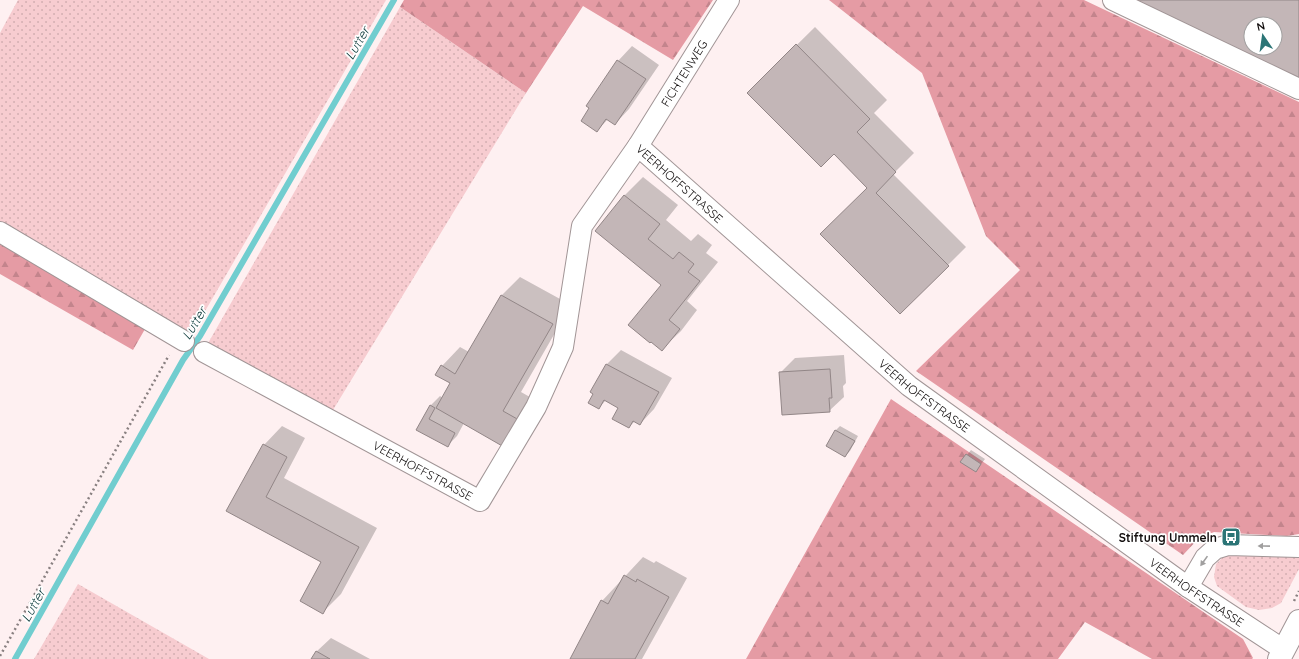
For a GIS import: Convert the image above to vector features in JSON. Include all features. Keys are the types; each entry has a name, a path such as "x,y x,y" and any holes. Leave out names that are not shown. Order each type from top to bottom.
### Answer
{"main road":[{"path":"1281,654 1299,621"}],"street":[{"name":"FICHTENWEG","path":"638,146 729,0"},
{"path":"1113,0 1299,89"},
{"name":"VEERHOFFSTRASSE","path":"204,352 480,501 536,407 563,347 582,226 638,146 909,386 1281,654"},
{"path":"0,232 181,339"},
{"path":"1188,587 1205,558 1215,549 1228,545 1299,547"}],"path":[{"path":"0,656 181,339"}],"shaded area":[{"path":"18,0 386,0 190,337 0,225 0,33"},
{"path":"400,7 526,93 333,410 207,345"},
{"path":"1230,552 1299,554 1299,569 1281,603 1272,608 1259,610 1246,607 1217,586 1214,577 1216,564"},
{"path":"78,584 209,659 34,659"}],"green space":[{"path":"404,0 713,0 673,60 583,6 526,93 400,7"},
{"path":"829,0 1084,0 1299,102 1299,534 1287,536 1214,532 1199,538 1183,555 916,371 1020,270 986,236 922,73"},
{"path":"0,244 145,329 133,350 0,274"},
{"path":"891,399 1243,639 1253,658 1152,659 1085,622 1058,659 746,659"}],"building":[{"path":"1134,0 1299,0 1299,80 1250,56 1283,56 1283,16 1243,16 1243,53"},
{"path":"796,44 870,119 857,132 896,172 876,193 949,266 900,314 820,234 867,188 834,154 821,167 747,93"},
{"path":"617,60 646,79 615,125 606,119 597,132 581,121 589,108 586,106"},
{"path":"624,195 660,224 648,239 673,259 679,252 694,264 688,272 700,281 669,320 680,329 662,351 628,325 661,285 595,231"},
{"path":"501,295 553,324 503,411 519,420 504,447 436,408 450,383 435,375 441,365 455,374"},
{"path":"606,364 659,392 640,425 633,421 629,428 612,419 618,408 604,400 599,409 588,403 593,394 590,392"},
{"path":"830,369 832,398 829,398 830,412 782,415 779,372"},
{"path":"430,405 435,408 429,419 455,433 448,447 416,430"},
{"path":"835,430 855,441 845,457 826,446"},
{"path":"263,444 287,457 266,497 359,547 323,614 300,601 321,562 226,511"},
{"path":"966,454 981,464 976,472 960,462"},
{"path":"624,575 636,582 637,579 669,597 635,659 570,659 601,600 608,604"},
{"path":"316,651 330,659 311,659"}],"waterway":[{"name":"Lutter","path":"15,659 183,360 200,336 394,0"}],"place":[{"name":"Stiftung Ummeln","path":"1231,537"}]}
